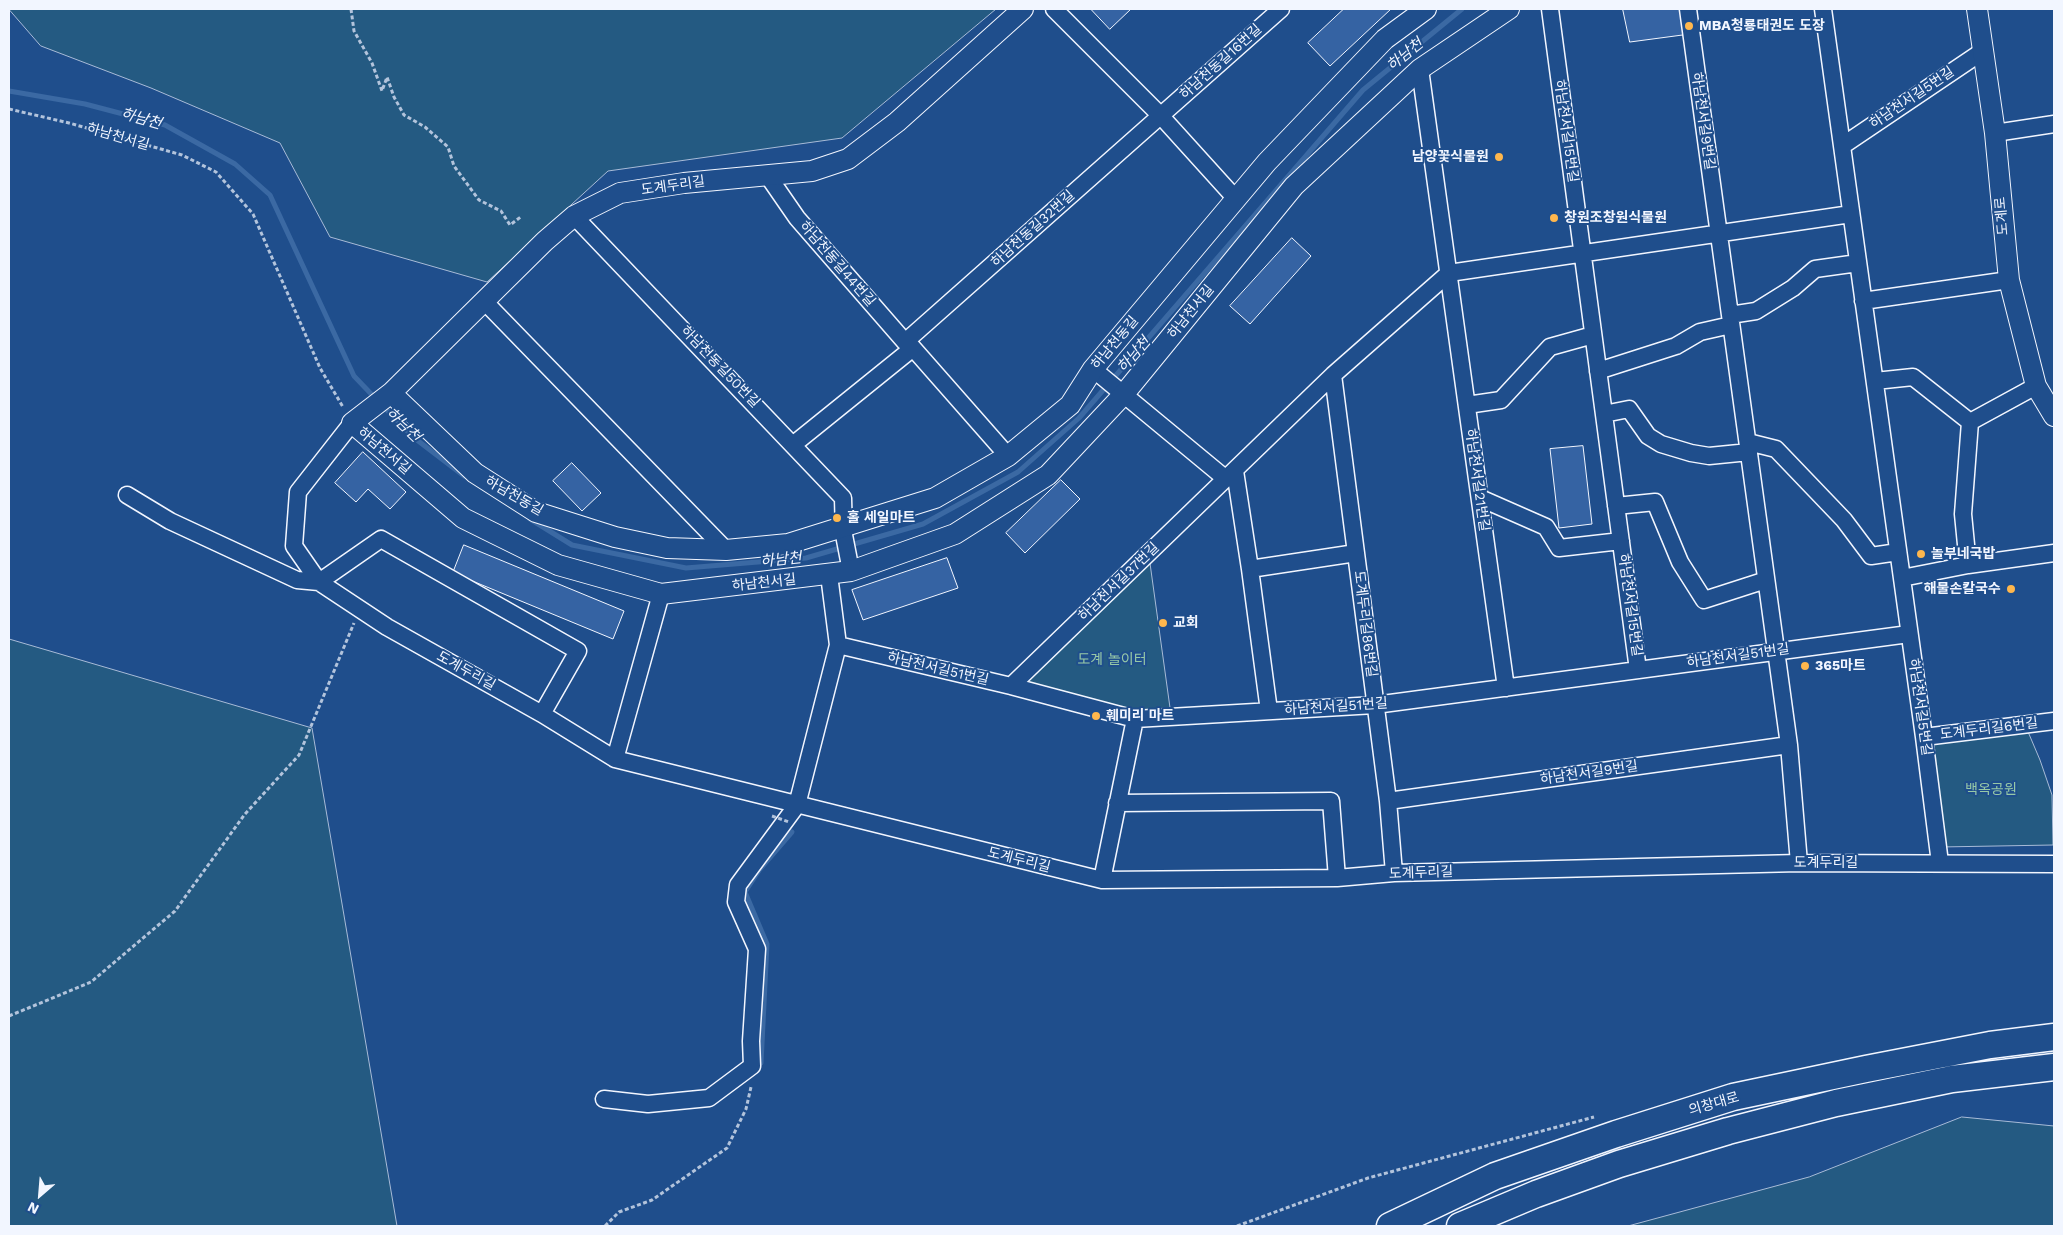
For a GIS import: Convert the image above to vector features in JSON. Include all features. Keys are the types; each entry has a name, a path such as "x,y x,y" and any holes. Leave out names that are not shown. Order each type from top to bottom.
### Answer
{"highway":[{"name":"의창대로","path":"1390,1226 1495,1176 1616,1134 1734,1098 1866,1068 1970,1048 2054,1037"},
{"path":"1460,1226 1536,1194 1610,1167 1728,1131 1836,1103 1952,1079 2054,1067"}],"street":[{"name":"도계두리길","path":"1023,9 897,122 848,159 812,171 684,183 620,193 574,216 545,241 485,302 389,394 358,418 298,492 294,546 319,582 387,627 542,714 615,759 1102,880 1338,878 1394,873 1799,863 2054,864"},
{"path":"1054,9 1160,115 1236,200"},
{"name":"하남천동길16번길","path":"1160,115 1281,9"},
{"name":"하남천동길","path":"389,394 475,474 536,512 615,538 667,548 726,550 788,544 844,532 935,498 1008,456 1070,405 1267,162 1385,39 1426,9"},
{"name":"하남천서길","path":"358,418 463,518 558,565 661,594 829,575 850,565 955,534 1048,475 1294,186 1420,69 1509,9"},
{"name":"하남천서길15번길","path":"1550,9 1638,670"},
{"name":"하남천서길9번길","path":"1688,9 1789,745 1799,863"},
{"name":"하남천서길5번길","path":"1823,9 1940,863"},
{"name":"도계로","path":"1977,9 1995,133 2008,280 2036,386 2054,416"},
{"name":"하남천서길5번길","path":"1842,146 1983,51"},
{"name":"하남천서길21번길","path":"1420,69 1506,688"},
{"name":"하남천동길32번길","path":"909,345 1160,115"},
{"path":"1995,133 2054,124"},
{"name":"하남천동길44번길","path":"768,176 797,218 1008,456"},
{"path":"1230,475 1333,375 1449,273 1852,214"},
{"name":"하남천동길50번길","path":"574,216 794,444 843,498 844,532 850,565"},
{"path":"1598,371 1676,346 1700,332 1756,311 1793,288 1815,269 1858,263"},
{"path":"1863,301 2008,280"},
{"path":"485,302 726,550"},
{"path":"1467,405 1501,400 1550,347 1593,335"},
{"path":"794,444 909,345"},
{"path":"1096,372 1230,475 1250,569 1269,711"},
{"name":"도계두리길86번길","path":"1333,375 1388,801 1394,873"},
{"path":"1875,381 1913,377 1970,422"},
{"path":"1970,422 2036,386"},
{"path":"1604,414 1629,409 1648,436 1661,444 1690,453 1709,456 1748,447 1776,449 1844,520 1870,556 1898,552"},
{"path":"1968,565 1963,514 1970,422"},
{"name":"하남천서길37번길","path":"1011,686 1230,475"},
{"name":"도계두리길","path":"127,494 170,521 297,580 319,582"},
{"name":"하남천서길15번길","path":"1480,498 1546,527 1559,548 1621,541"},
{"path":"1616,506 1655,502 1680,562 1704,600 1766,580"},
{"path":"319,582 381,540 578,651 542,714"},
{"path":"1250,569 1356,553"},
{"path":"1902,578 1968,565 2054,553"},
{"path":"604,1100 648,1104 708,1098 752,1066 758,950 736,902 738,885 797,804 838,645 829,575"},
{"path":"615,759 661,594"},
{"name":"하남천서길51번길","path":"838,645 1011,686 1135,719 1375,705 1910,634"},
{"path":"1102,880 1135,719"},
{"name":"도계두리길6번길","path":"1924,737 2054,721"},
{"name":"하남천서길9번길","path":"1388,801 1789,745"},
{"path":"1117,803 1331,801 1338,878"}],"path":[{"path":"351,9 354,31 372,63 382,91 387,77 394,97 404,115 425,127 448,147 454,166 479,200 501,211 510,225 522,216"},
{"name":"하남천서길","path":"9,109 69,123 182,155 216,172 253,214 320,368 358,418"},
{"path":"9,1016 91,982 174,911 244,814 299,755 355,620"},
{"path":"772,816 789,822"},
{"path":"605,1226 619,1212 652,1200 727,1148 746,1108 751,1086 752,1066"}],"green space":[{"path":"9,9 996,9 842,138 608,171 487,282 330,237 280,143 151,88 41,46"},
{"name":"도계 놀이터","path":"1149,556 1171,715 1135,717 1015,685"},
{"path":"9,639 312,728 397,1226 9,1226"},
{"name":"백옥공원","path":"2026,727 2052,795 2053,845 1940,847 1931,741"},
{"path":"1962,1117 2054,1126 2054,1226 1628,1226 1809,1177"}],"building":[{"path":"1091,9 1131,9 1110,29"},
{"path":"1344,9 1391,9 1330,66 1308,43"},
{"path":"1623,9 1687,9 1690,34 1630,42"},
{"path":"1292,238 1311,256 1250,324 1230,306"},
{"path":"1583,446 1592,524 1559,528 1550,449"},
{"path":"363,452 406,492 390,509 368,489 356,502 335,483"},
{"path":"572,463 601,493 582,511 553,481"},
{"path":"1061,480 1080,499 1025,553 1006,533"},
{"path":"464,545 624,611 613,639 453,573"},
{"path":"947,558 958,588 863,620 852,590"}],"waterway":[{"name":"하남천","path":"530,519 572,545 686,568 806,558 923,524 1018,472 1079,418 1363,90 1462,9"},
{"name":"하남천","path":"9,91 85,104 165,125 235,164 270,195 354,376 376,399"},
{"name":"하남천","path":"382,405 413,437 464,476"},
{"path":"761,1063 767,944 745,892 760,869 792,832"}],"place":[{"name":"MBA청룡태권도 도장","path":"1689,26"},
{"name":"남양꽃식물원","path":"1499,157"},
{"name":"창원조창원식물원","path":"1554,218"},
{"name":"홀 세일마트","path":"837,518"},
{"name":"놀부네국밥","path":"1921,554"},
{"name":"해물손칼국수","path":"2011,589"},
{"name":"교회","path":"1163,623"},
{"name":"365마트","path":"1805,666"},
{"name":"훼미리 마트","path":"1096,716"}]}
